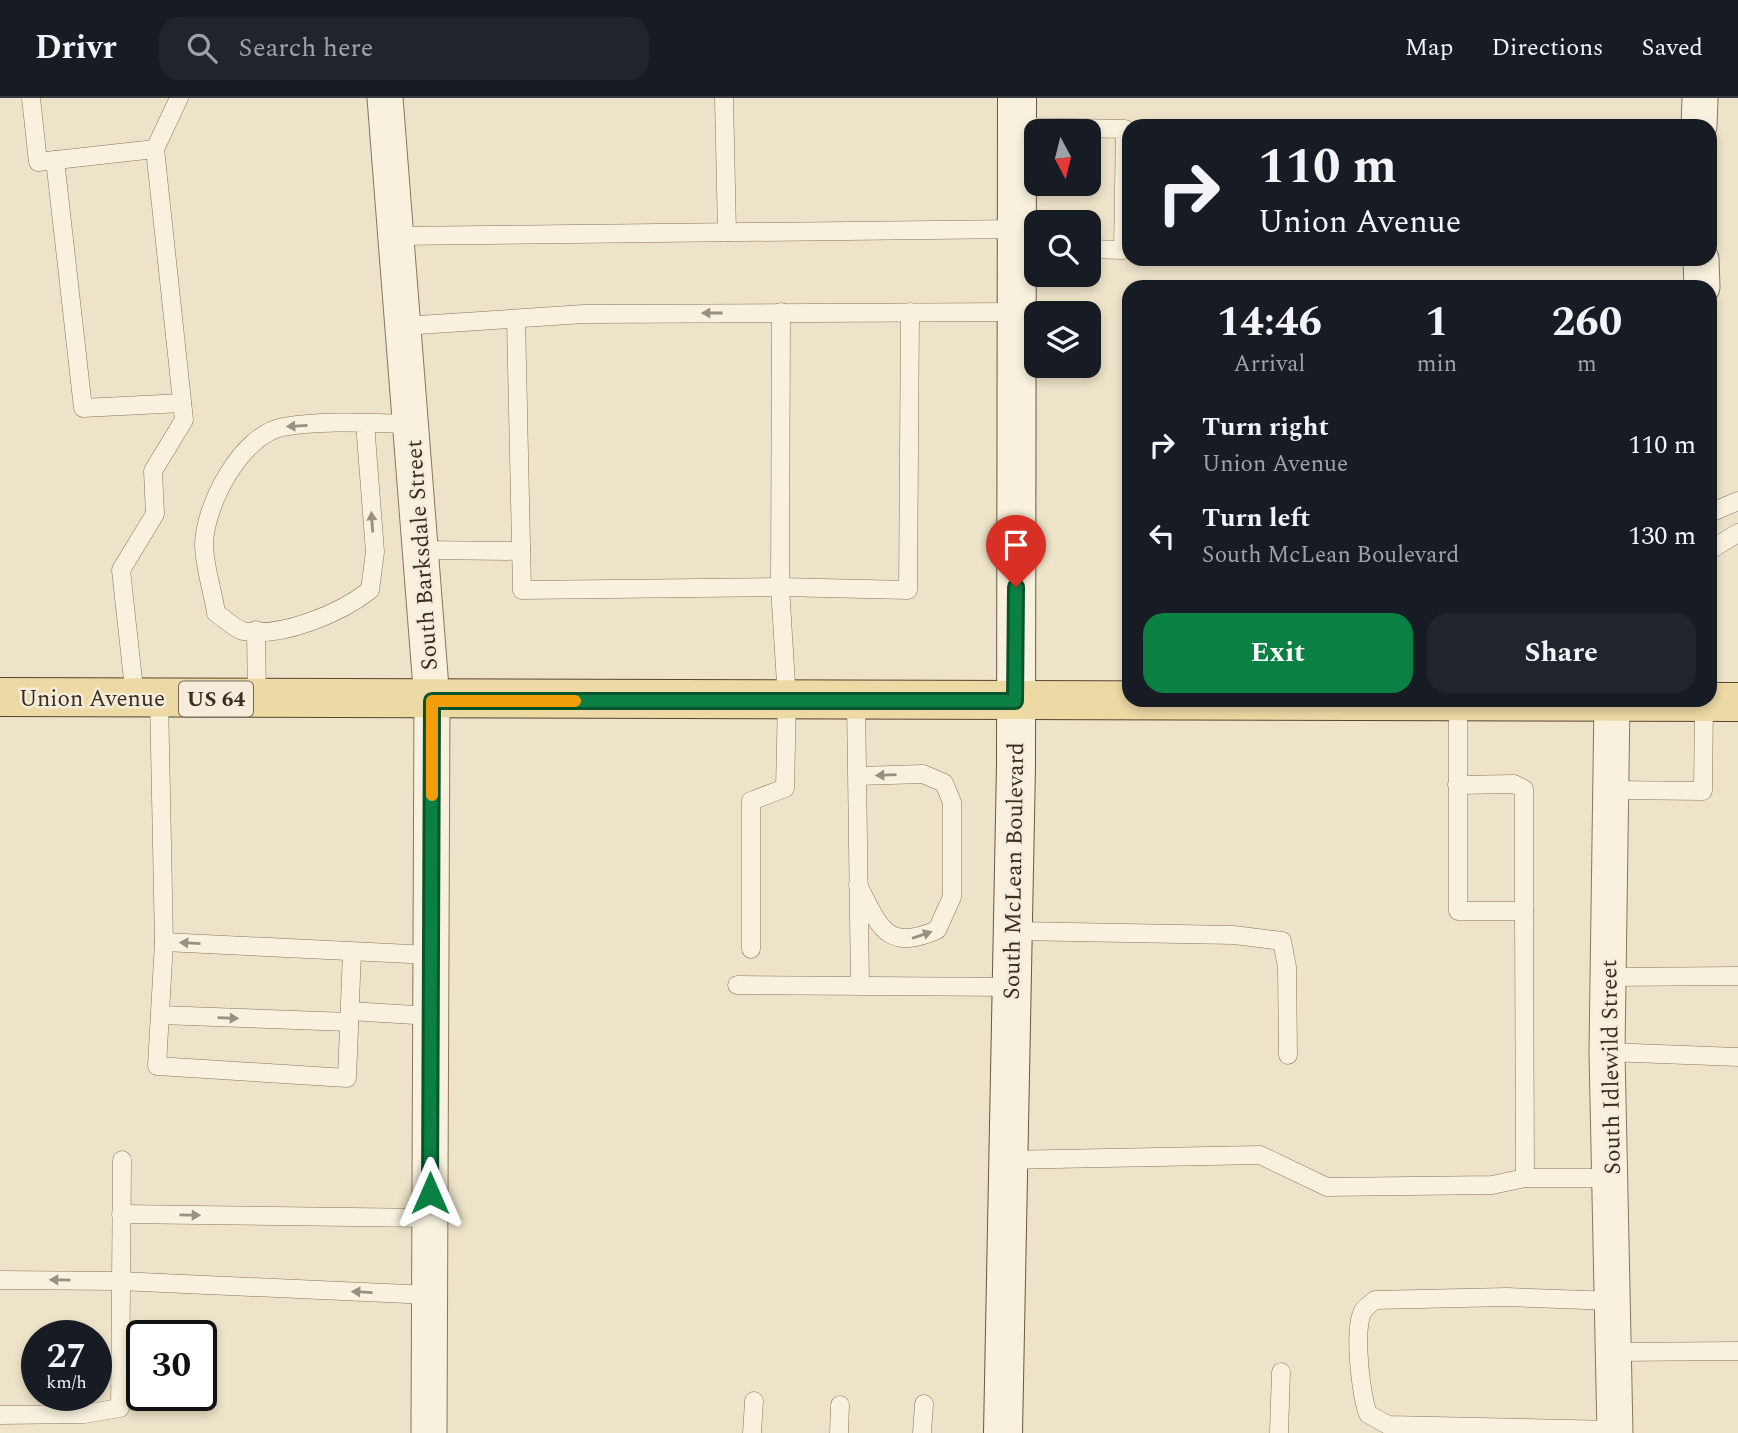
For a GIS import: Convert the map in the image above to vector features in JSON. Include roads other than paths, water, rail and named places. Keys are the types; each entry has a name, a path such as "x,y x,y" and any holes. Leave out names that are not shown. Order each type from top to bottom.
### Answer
{"main road":[{"name":"South McLean Boulevard","path":"1003,1433 1006,1160 1013,931 1016,312 1024,242 1018,112"},
{"name":"Union Avenue","path":"0,697 432,701 1122,701"}],"street":[{"name":"South Barksdale Street","path":"385,98 432,701 429,1433"},
{"path":"1699,119 1700,98"},
{"name":"South Idlewild Street","path":"1612,707 1607,1052 1615,1431"}],"lane":[{"path":"31,98 38,162 155,149"},
{"path":"179,98 155,149 184,420 153,471 155,514 121,570 147,698 164,942 157,1066 347,1079 352,952"},
{"path":"724,98 727,232"},
{"path":"1018,112 1122,129"},
{"path":"55,160 83,408 182,403"},
{"path":"396,236 727,232 1024,242"},
{"path":"1101,249 1122,250"},
{"path":"751,950 751,801 785,788 787,700 780,587 781,312"},
{"path":"516,318 522,590 780,587 908,590 910,312"},
{"path":"403,326 584,314 1016,312"},
{"path":"365,423 375,552 370,590 348,607 293,628 242,631 216,613 204,544 218,489 252,443 281,427 365,423 411,424"},
{"path":"1717,510 1738,501"},
{"path":"1717,546 1738,533"},
{"path":"421,550 521,551"},
{"path":"256,630 257,699"},
{"path":"856,701 860,985"},
{"path":"1458,707 1458,911 1524,911"},
{"path":"1611,790 1703,790 1714,707"},
{"path":"858,776 923,774 944,783 952,802 952,897 937,930 914,940 894,937 878,923 858,886"},
{"path":"1457,785 1514,784 1524,789 1525,1178"},
{"path":"1013,931 1234,935 1282,941 1287,967 1288,1055"},
{"path":"164,942 431,955"},
{"path":"1608,977 1738,976"},
{"path":"737,985 1012,987"},
{"path":"160,1015 431,1016"},
{"path":"1607,1052 1738,1057"},
{"path":"1006,1160 1260,1155 1327,1187 1492,1185 1525,1178 1611,1178"},
{"path":"0,1415 85,1414 120,1408 122,1160"},
{"path":"121,1214 430,1218"},
{"path":"0,1280 119,1281 430,1295"},
{"path":"1614,1301 1507,1297 1375,1300 1363,1311 1359,1326 1363,1400 1368,1414 1388,1425 1615,1431"},
{"path":"1614,1352 1738,1351"},
{"path":"1279,1433 1281,1372"},
{"path":"752,1433 754,1401"},
{"path":"839,1433 840,1405"},
{"path":"922,1433 924,1405"}]}
